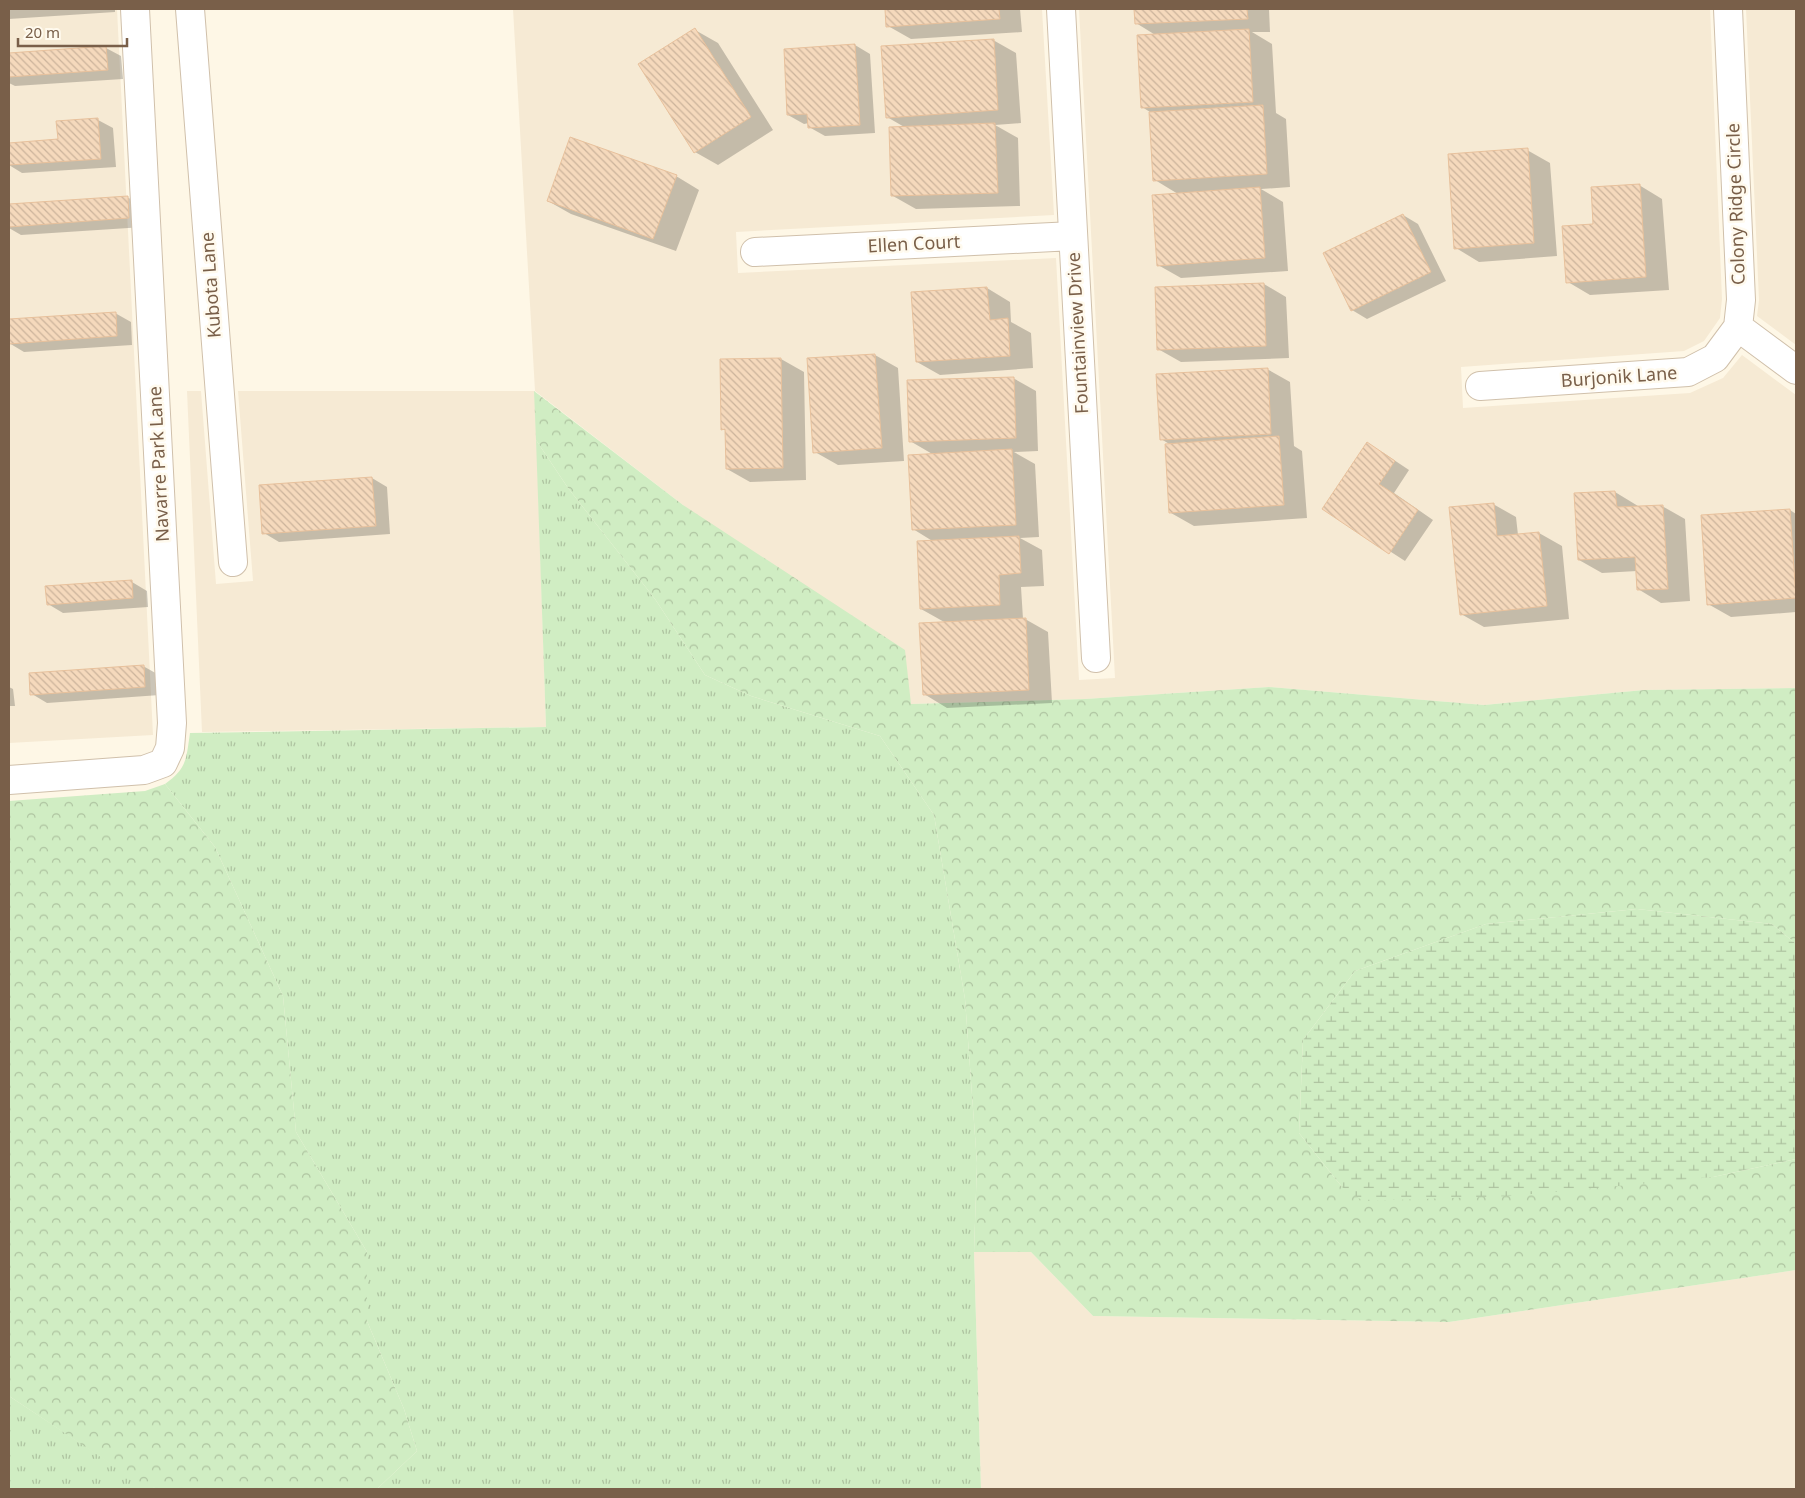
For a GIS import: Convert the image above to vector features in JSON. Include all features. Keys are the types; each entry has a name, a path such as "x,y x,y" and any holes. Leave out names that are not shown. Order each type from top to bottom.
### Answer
{"street":[{"name":"Navarre Park Lane","path":"9,780 144,770 163,763 170,748 172,723 135,9"},
{"name":"Kubota Lane","path":"190,9 233,562"},
{"name":"Fountainview Drive","path":"1060,9 1096,658"},
{"name":"Colony Ridge Circle","path":"1728,9 1740,300 1738,327"},
{"name":"Ellen Court","path":"755,252 1073,236"},
{"path":"1738,327 1796,370"},
{"name":"Burjonik Lane","path":"1480,386 1688,372 1715,358 1738,327"}],"shaded area":[{"path":"9,9 117,9 153,735 9,743"},
{"path":"513,9 1042,9 1054,215 736,232 738,273 1056,258 1079,680 1115,678 1079,9 1710,9 1722,299 1720,318 1704,341 1684,351 1461,367 1463,408 1690,393 1723,378 1742,355 1796,395 1796,688 1644,690 1484,705 1269,687 1085,699 911,704 683,505 535,391"},
{"path":"1746,9 1796,9 1796,345 1757,316 1759,300"},
{"path":"187,391 201,391 216,584 253,581 238,391 535,391 546,727 202,732"},
{"path":"974,1252 1031,1252 1093,1316 1449,1322 1796,1270 1796,1489 981,1489"}],"green space":[{"path":"534,391 683,505 905,650 911,704 1085,699 1269,687 1484,705 1644,690 1796,688 1796,944 1772,924 1637,909 1486,924 1355,971 1303,1040 1299,1133 1342,1187 1713,1177 1796,1159 1796,1270 1449,1322 1093,1316 1031,1252 974,1252 977,1163 965,999 934,815 880,736 751,696 705,675 655,599 568,488 536,440"},
{"path":"536,440 568,488 655,599 705,675 751,696 880,736 934,815 965,999 977,1163 974,1252 981,1489 377,1489 417,1451 404,1409 367,1321 367,1252 296,1132 283,996 215,847 165,784 182,768 188,750 190,733 546,727"},
{"path":"165,784 215,847 283,996 296,1132 367,1252 367,1321 404,1409 417,1451 377,1489 161,1489 144,1486 9,1396 9,801 145,791"},
{"path":"1637,909 1772,924 1796,944 1796,1159 1713,1177 1511,1196 1363,1201 1342,1187 1299,1133 1303,1040 1355,971 1486,924"},
{"path":"9,1396 144,1485 161,1489 9,1489"}],"building":[{"path":"885,9 999,9 1000,19 886,27"},
{"path":"1134,9 1247,9 1248,19 1135,24"},
{"path":"695,28 751,117 694,153 638,64"},
{"path":"1249,29 1253,102 1141,108 1137,35"},
{"path":"994,39 998,110 886,118 881,46"},
{"path":"855,44 860,125 808,128 807,114 787,115 784,49"},
{"path":"106,46 108,70 9,77 9,53"},
{"path":"1263,105 1267,174 1153,181 1149,112"},
{"path":"98,118 101,159 9,165 9,143 58,139 56,121"},
{"path":"995,123 998,193 891,196 889,127"},
{"path":"570,137 677,175 653,239 547,201"},
{"path":"1528,148 1534,243 1454,249 1448,154"},
{"path":"1640,184 1646,277 1566,283 1562,226 1593,224 1591,187"},
{"path":"1260,187 1265,258 1157,266 1152,195"},
{"path":"128,196 129,218 9,227 9,204"},
{"path":"1403,214 1431,272 1351,311 1323,253"},
{"path":"1264,283 1266,346 1157,350 1155,287"},
{"path":"987,287 990,320 1008,318 1010,356 916,362 911,292"},
{"path":"116,312 117,336 9,344 9,319"},
{"path":"875,354 882,448 813,453 807,358"},
{"path":"781,358 783,468 726,469 725,429 721,430 720,359"},
{"path":"1268,368 1271,434 1160,440 1156,374"},
{"path":"1014,377 1016,438 909,442 907,380"},
{"path":"1279,436 1284,505 1169,513 1165,444"},
{"path":"1367,442 1395,461 1379,484 1418,510 1389,554 1322,509"},
{"path":"1012,449 1016,525 912,530 908,455"},
{"path":"372,477 376,526 262,534 259,485"},
{"path":"1615,491 1617,507 1663,505 1668,589 1637,590 1635,557 1578,560 1574,493"},
{"path":"1494,503 1497,536 1539,532 1547,606 1460,615 1449,507"},
{"path":"1790,509 1796,598 1707,605 1701,515"},
{"path":"1019,536 1021,573 999,575 1000,605 920,609 917,541"},
{"path":"132,580 133,598 47,605 45,586"},
{"path":"1026,618 1029,690 923,695 919,623"},
{"path":"144,665 145,687 30,695 29,673"}]}
